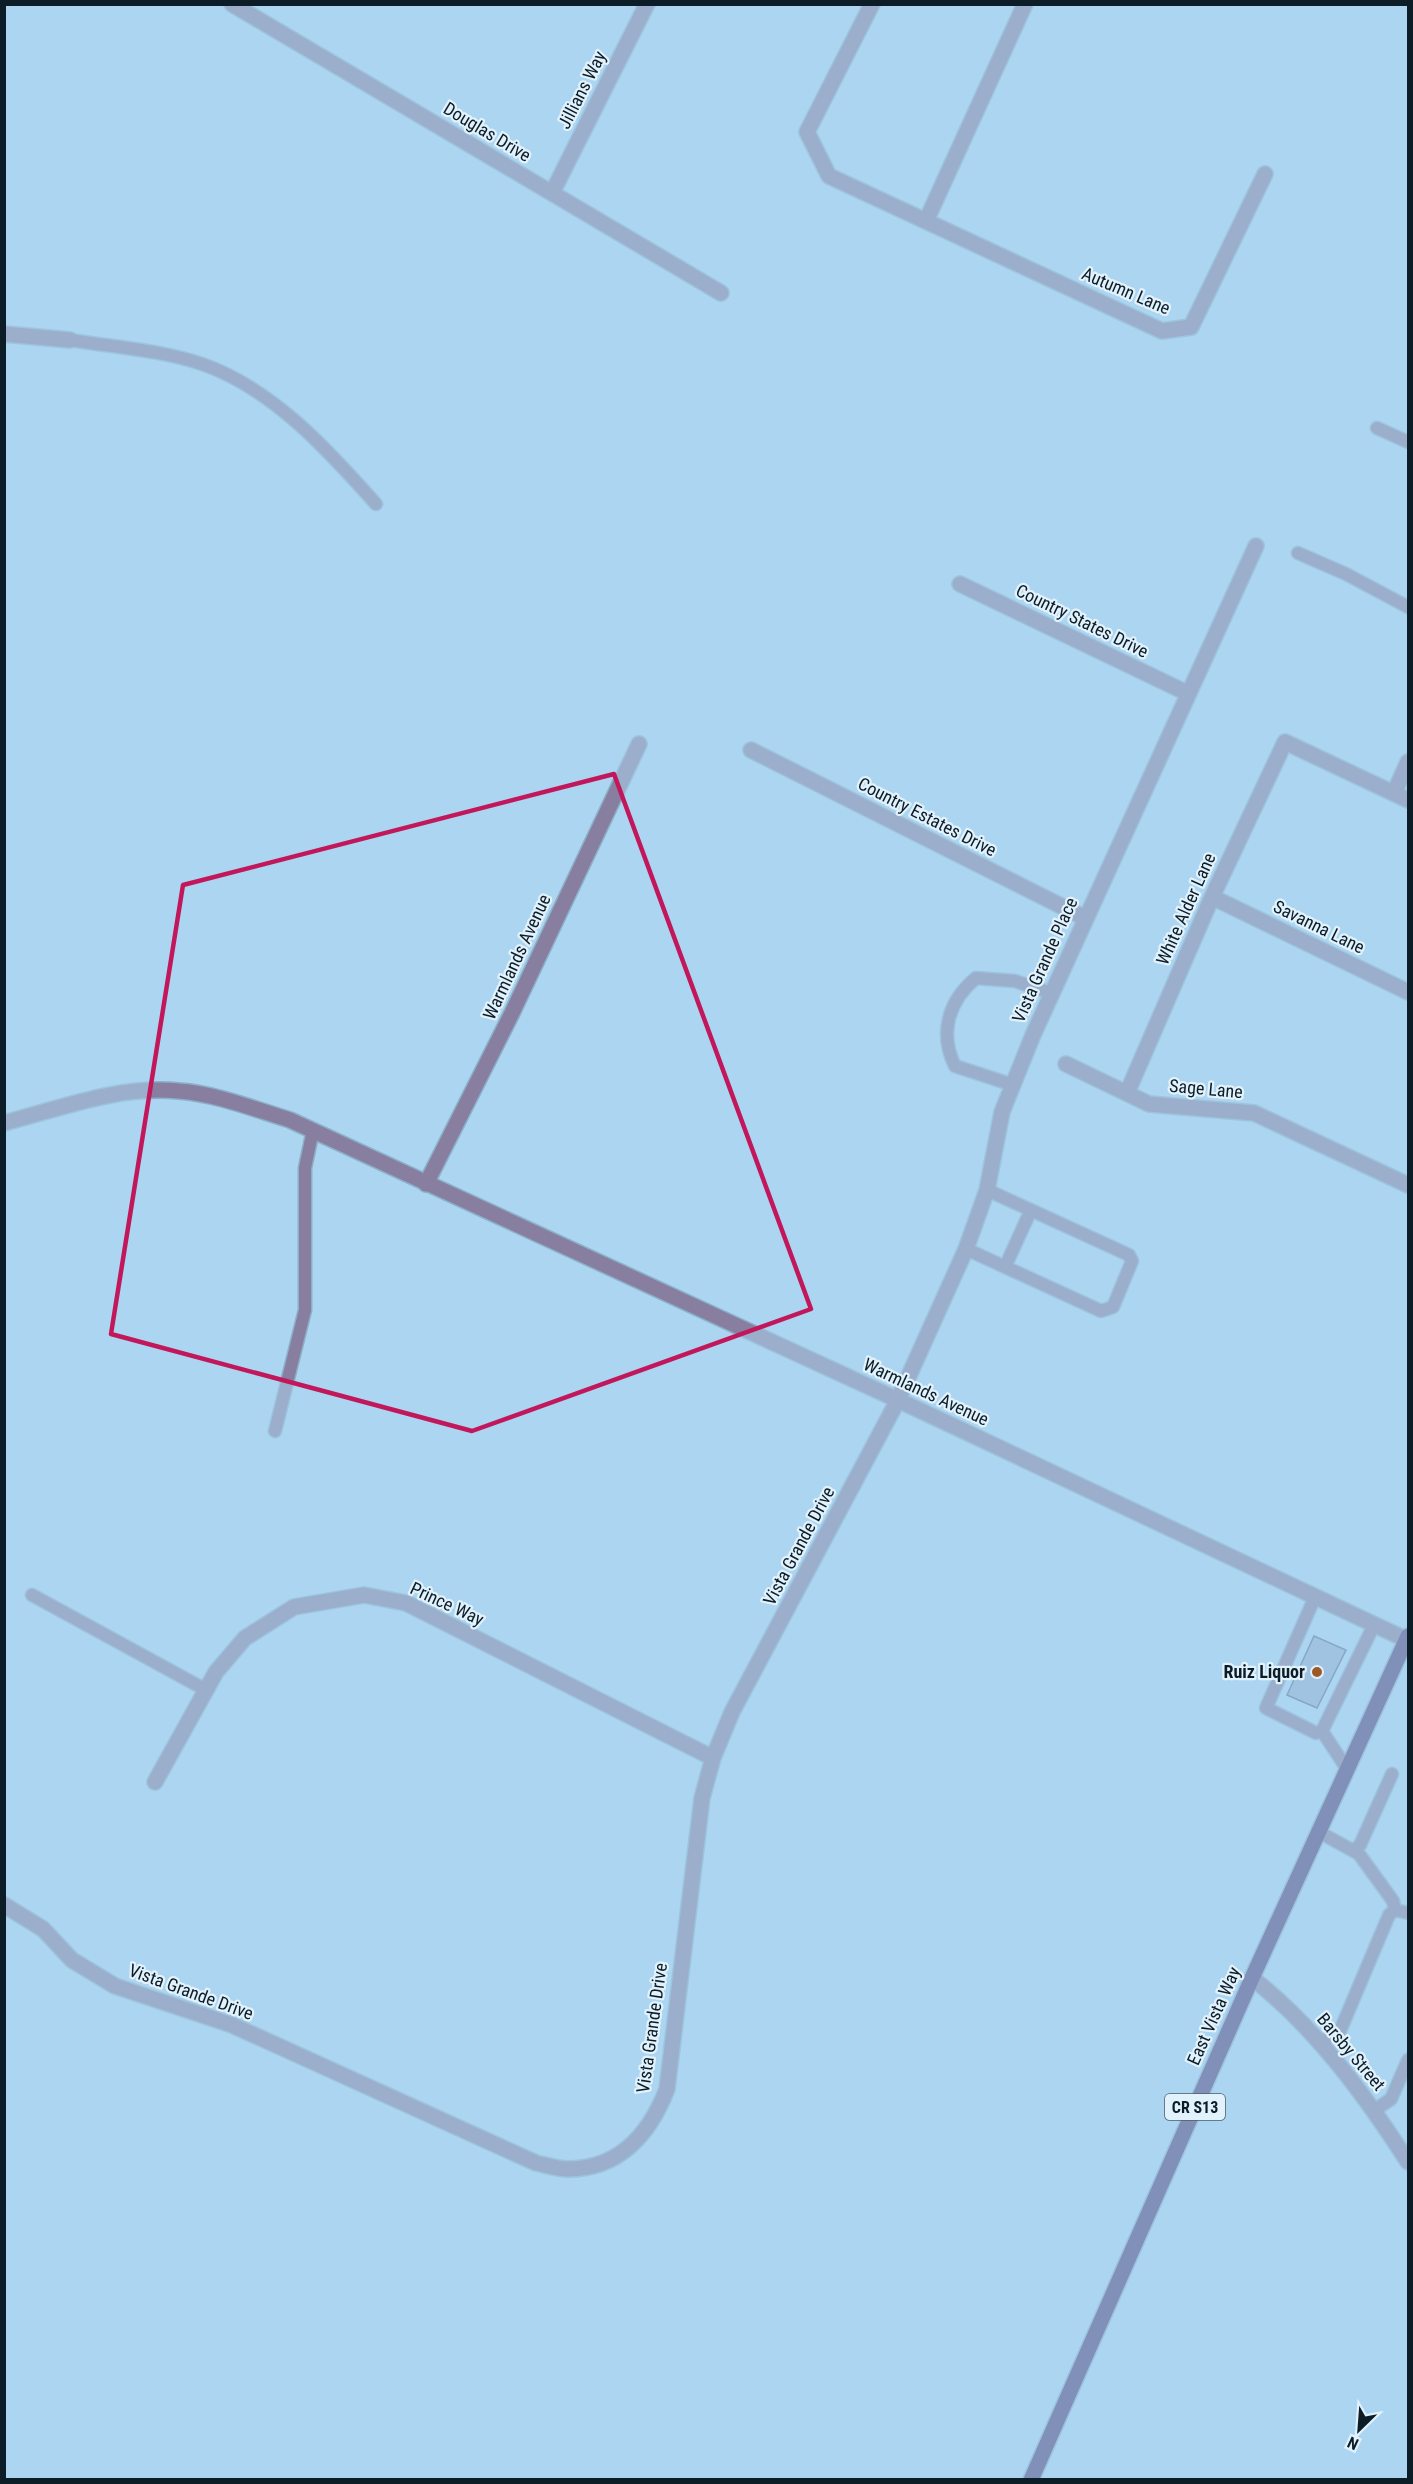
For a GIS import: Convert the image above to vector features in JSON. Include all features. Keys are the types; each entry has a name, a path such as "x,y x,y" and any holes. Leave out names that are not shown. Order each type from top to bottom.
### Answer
{"main road":[{"name":"East Vista Way","path":"1031,2480 1252,1978 1408,1638"}],"street":[{"name":"Douglas Drive","path":"232,4 721,293"},
{"name":"Jillians Way","path":"552,193 647,4"},
{"name":"Autumn Lane","path":"872,4 807,132 830,176 1162,331 1191,327 1265,174"},
{"path":"926,221 1025,4"},
{"path":"4,334 70,340"},
{"name":"Vista Grande Place","path":"898,1400 966,1249 987,1190 1002,1112 1051,993 1256,546"},
{"name":"Country States Drive","path":"960,584 1187,693"},
{"name":"White Alder Lane","path":"1127,1093 1212,897 1285,742 1394,793"},
{"name":"Warmlands Avenue","path":"426,1184 512,1013 639,744"},
{"name":"Country Estates Drive","path":"751,750 1085,918"},
{"path":"1408,762 1394,793 1408,800"},
{"name":"Savanna Lane","path":"1212,897 1408,992"},
{"name":"Sage Lane","path":"1066,1064 1149,1104 1254,1113 1408,1185"},
{"name":"Warmlands Avenue","path":"4,1123 115,1093 178,1090 206,1095 279,1116 898,1400 1374,1625 1408,1638"},
{"name":"Vista Grande Drive","path":"4,1905 44,1929 72,1960 115,1986 232,2025 536,2163 567,2169 604,2164 642,2136 657,2113 667,2089 702,1798 713,1758 732,1712 898,1400"},
{"name":"Prince Way","path":"155,1782 216,1672 245,1638 294,1607 364,1595 406,1604 713,1758"},
{"name":"Barsby Street","path":"1252,1978 1282,2002 1375,2110 1408,2162"}],"lane":[{"path":"70,340 169,356 217,370 284,413 320,444 376,504"},
{"path":"1377,428 1408,442"},
{"path":"1298,554 1346,574 1408,607"},
{"path":"1013,1085 955,1066 948,1051 945,1034 950,1018 967,986 976,978 1015,981 1051,993"},
{"path":"275,1431 305,1310 305,1168 314,1131"},
{"path":"966,1249 1101,1311 1113,1307 1131,1268 1132,1261 1129,1255 987,1190"},
{"path":"1005,1267 1031,1210"},
{"path":"32,1595 206,1690"},
{"path":"1315,1597 1266,1708 1316,1733 1322,1731 1374,1625"},
{"path":"1322,1731 1347,1769"},
{"path":"1354,1850 1360,1845 1392,1774"},
{"path":"1318,1832 1354,1850 1364,1859 1393,1901 1395,1910"},
{"path":"1395,1910 1408,1913"},
{"path":"1319,2044 1340,2031 1389,1915 1395,1910"},
{"path":"1375,2110 1391,2099 1408,2060"}],"highlighted area":[{"path":"614,774 811,1309 472,1431 111,1334 183,885"}],"building":[{"name":"Ruiz Liquor","path":"1314,1636 1346,1650 1317,1708 1287,1695"}],"place":[{"name":"Ruiz Liquor","path":"1317,1672"}]}
